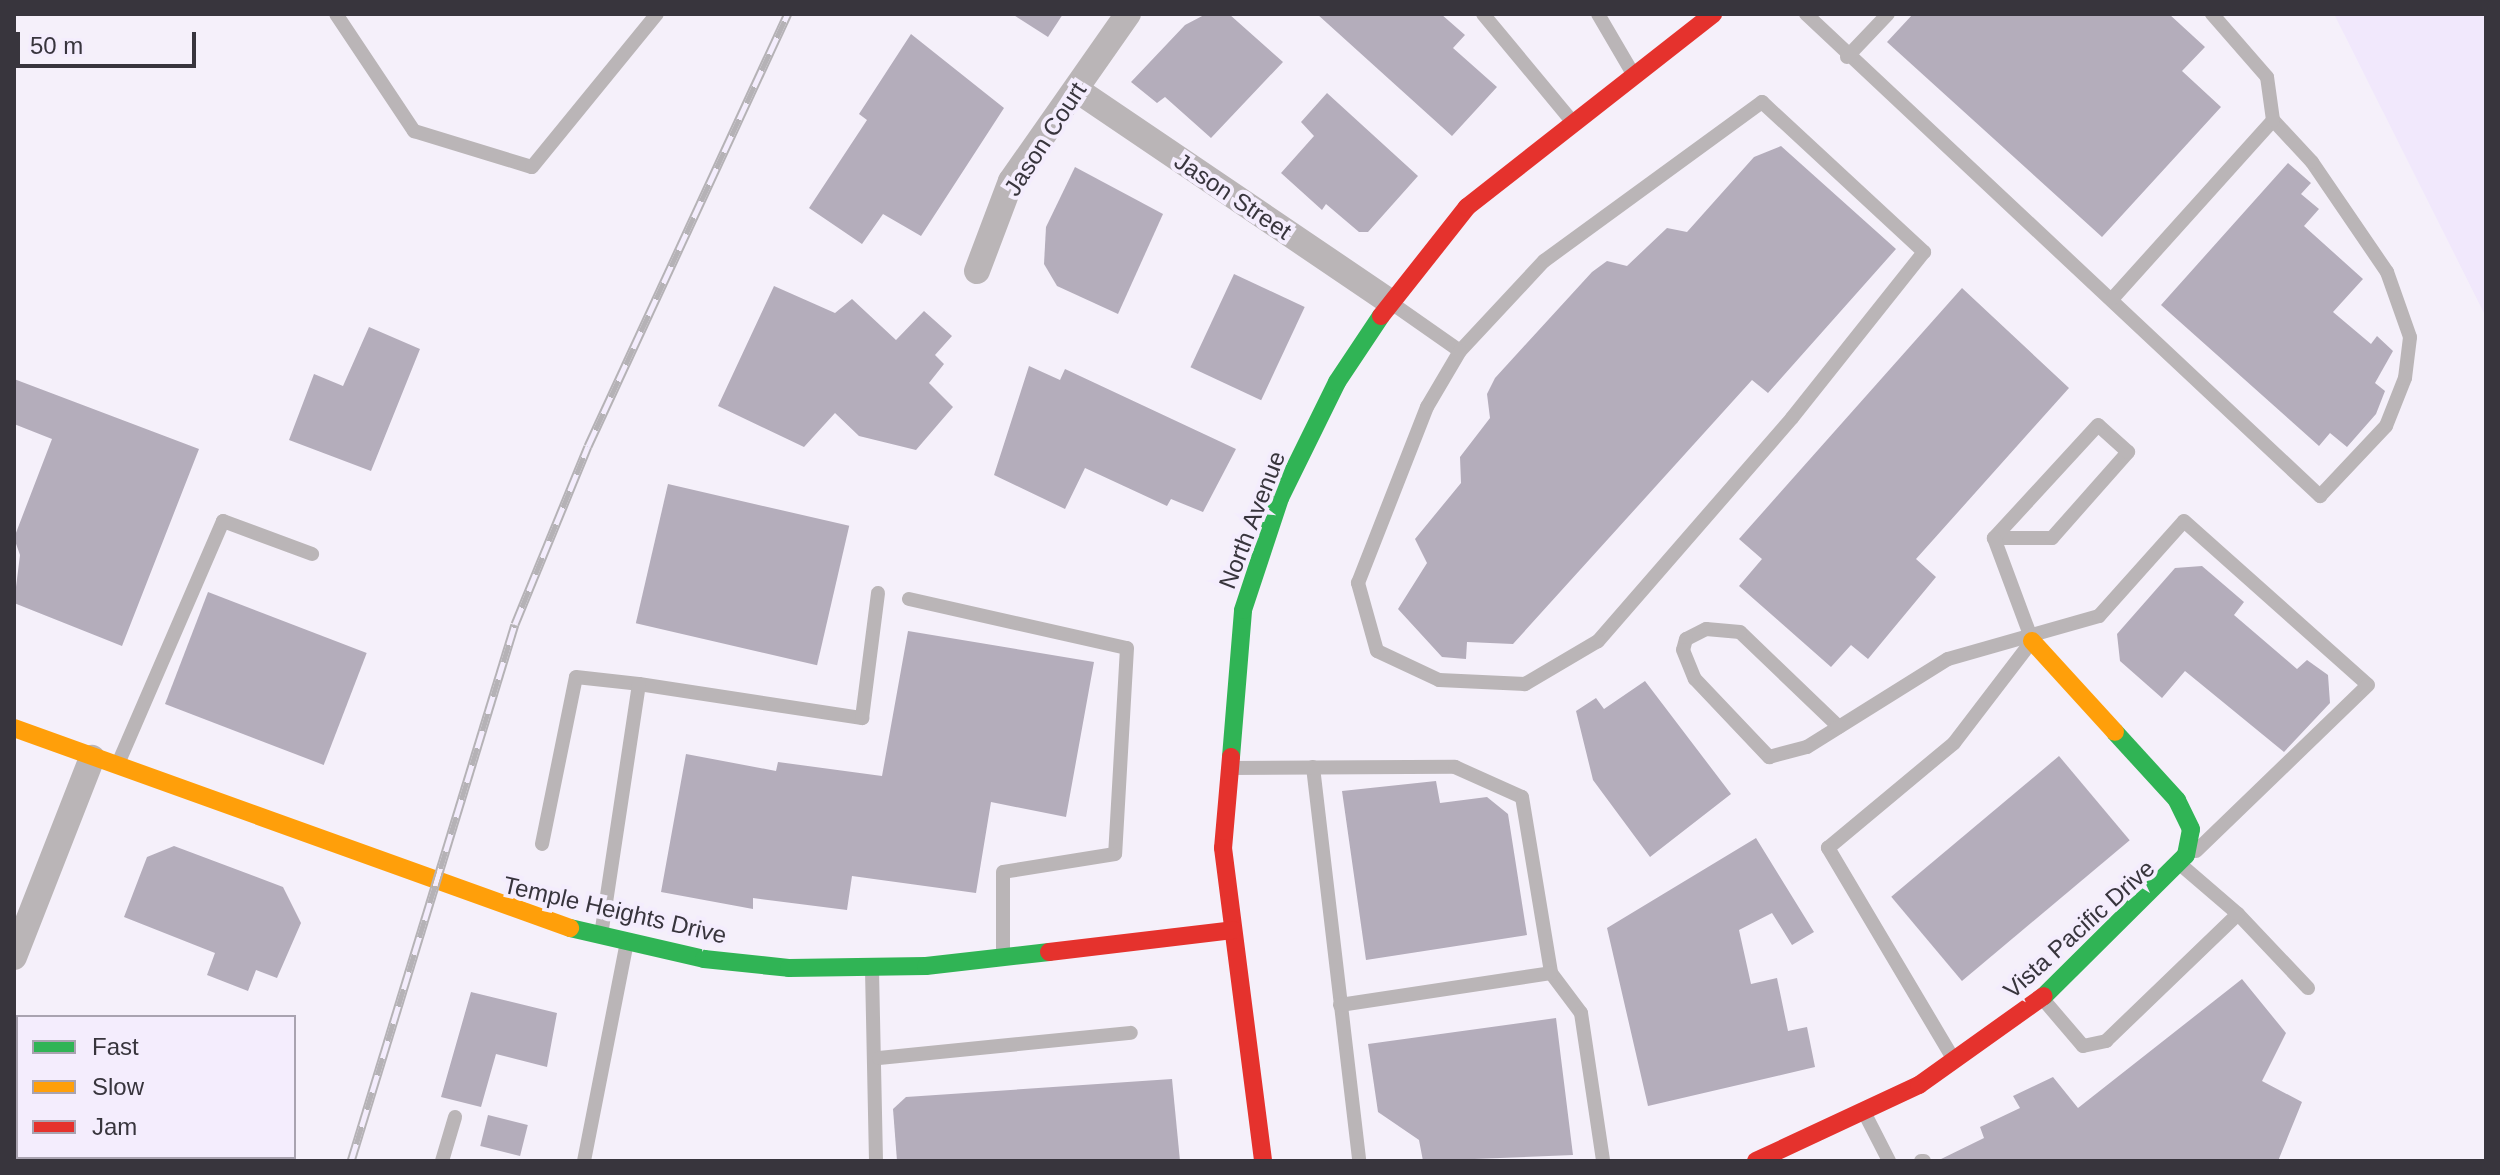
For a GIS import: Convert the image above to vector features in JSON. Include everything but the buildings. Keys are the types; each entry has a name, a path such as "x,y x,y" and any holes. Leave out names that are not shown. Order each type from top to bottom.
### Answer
{"street":[{"name":"Jason Court","path":"977,271 1011,181 1128,14"},
{"name":"North Avenue","path":"1263,1161 1223,848 1226,768 1243,610 1280,498 1337,382 1390,302 1467,207 1571,120 1713,14"},
{"name":"Jason Street","path":"1077,90 1390,302"},
{"name":"Vista Pacific Drive","path":"1756,1161 1776,1157 1865,1114 1955,1061 2041,998 2180,865 2191,829 2177,800 2032,641"},
{"name":"Temple Heights Drive","path":"14,728 431,885 601,935 704,959 872,967 1003,957 1233,930"},
{"path":"14,955 104,762"}],"lane":[{"path":"336,14 414,131 532,167 657,14"},
{"path":"1483,14 1571,120"},
{"path":"1598,14 1633,74"},
{"path":"1806,14 1847,57 2113,298 2320,496 2371,445 2405,378 2408,320 2387,272 2312,162 2273,120 2267,77 2212,14"},
{"path":"1847,57 1888,14"},
{"path":"1762,102 1924,252 1792,418 1598,641 1525,684 1439,680 1377,651 1358,583 1427,407 1460,351 1544,261 1762,102"},
{"path":"2113,298 2273,120"},
{"path":"1390,302 1460,351"},
{"path":"2098,425 2128,452 2052,538 1994,538 2098,425"},
{"path":"104,762 223,521 312,554"},
{"path":"1839,727 1740,632 1706,629 1686,639 1683,650 1695,679 1769,757 1807,747 1948,659 2032,641 2099,616 2184,521 2368,685 2180,865 2238,914 2308,988"},
{"path":"1994,538 2032,641"},
{"path":"542,844 576,677 862,718 878,593"},
{"path":"909,599 1127,648 1115,854 1003,872 1003,957"},
{"path":"1955,1061 1828,848 1954,743 2032,641"},
{"path":"601,935 639,684"},
{"path":"1313,767 1359,1161"},
{"path":"1226,768 1455,767 1522,797 1551,973 1581,1013 1603,1161"},
{"path":"2041,998 2083,1046 2097,1047 2238,914"},
{"path":"584,1161 627,941"},
{"path":"872,967 879,1058 876,1161"},
{"path":"1340,1005 1551,973"},
{"path":"879,1058 1131,1033"},
{"path":"1865,1114 1889,1161"},
{"path":"442,1161 455,1117"}],"shaded area":[{"path":"2334,14 2486,14 2486,317"}],"railway":[{"path":"351,1161 515,624 588,446 788,14"}],"traffic: fast":[{"path":"1231,757 1243,610 1280,498 1337,382 1381,316"},
{"path":"2044,996 2186,855 2191,829 2177,800 2115,732"},
{"path":"570,928 704,959 789,968 926,966 1049,952"}],"traffic: slow":[{"path":"2032,641 2115,732"},
{"path":"14,728 570,928"}],"traffic: jam":[{"path":"1381,316 1467,207 1713,14"},
{"path":"1231,757 1223,848 1263,1161"},
{"path":"1049,952 1233,930"},
{"path":"1756,1161 1919,1085 2044,996"}]}
